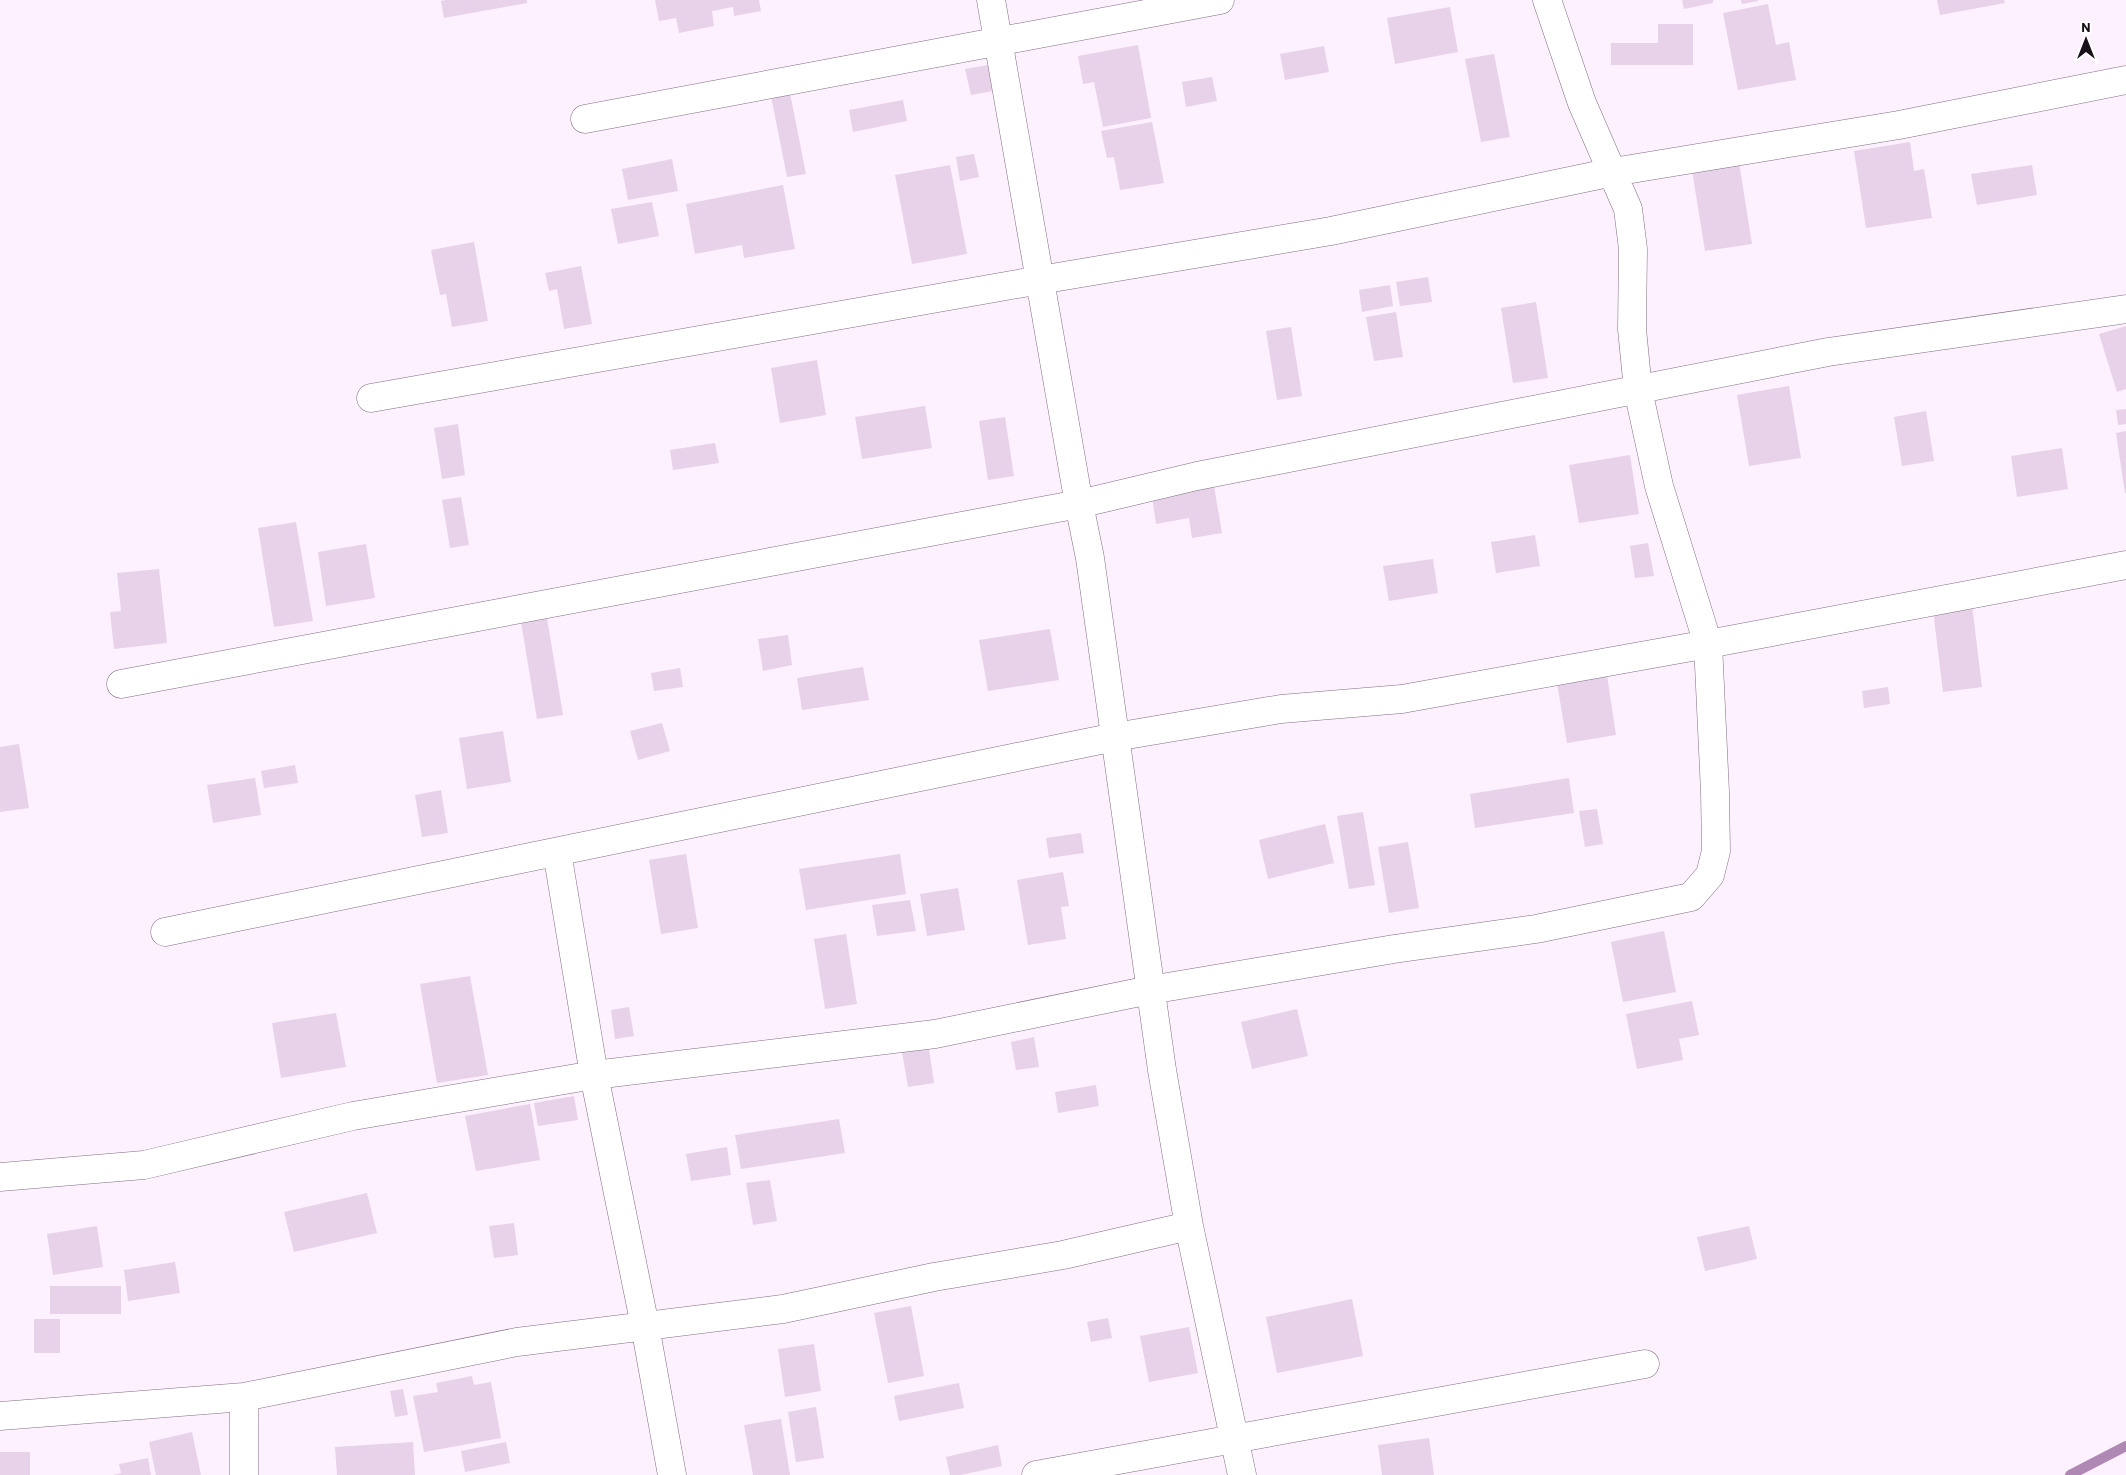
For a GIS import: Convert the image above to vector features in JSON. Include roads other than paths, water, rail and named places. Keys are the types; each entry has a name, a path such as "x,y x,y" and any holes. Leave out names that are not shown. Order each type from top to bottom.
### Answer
{"street":[{"path":"991,0 1078,504 1090,558 1162,1070 1189,1226 1242,1475"},
{"path":"585,119 1220,0"},
{"path":"0,1178 144,1165 353,1116 594,1075 936,1034 1150,990 1394,949 1536,929 1690,897 1710,875 1716,851 1708,644 1659,486 1638,390 1632,328 1633,248 1628,209 1582,103 1547,0"},
{"path":"371,398 1040,280 1331,231 1613,172 1899,125 2126,80"},
{"path":"121,684 1078,504 1197,476 1828,352 2126,309"},
{"path":"165,932 1115,737 1281,709 1402,699 1708,644 2126,565"},
{"path":"557,852 594,1075 645,1326 672,1475"},
{"path":"0,1416 244,1397 517,1342 783,1309 934,1278 1063,1255 1189,1226"},
{"path":"1036,1475 1645,1364"},
{"path":"244,1397 244,1475"}],"waterway":[{"path":"2070,1475 2126,1446"}]}
